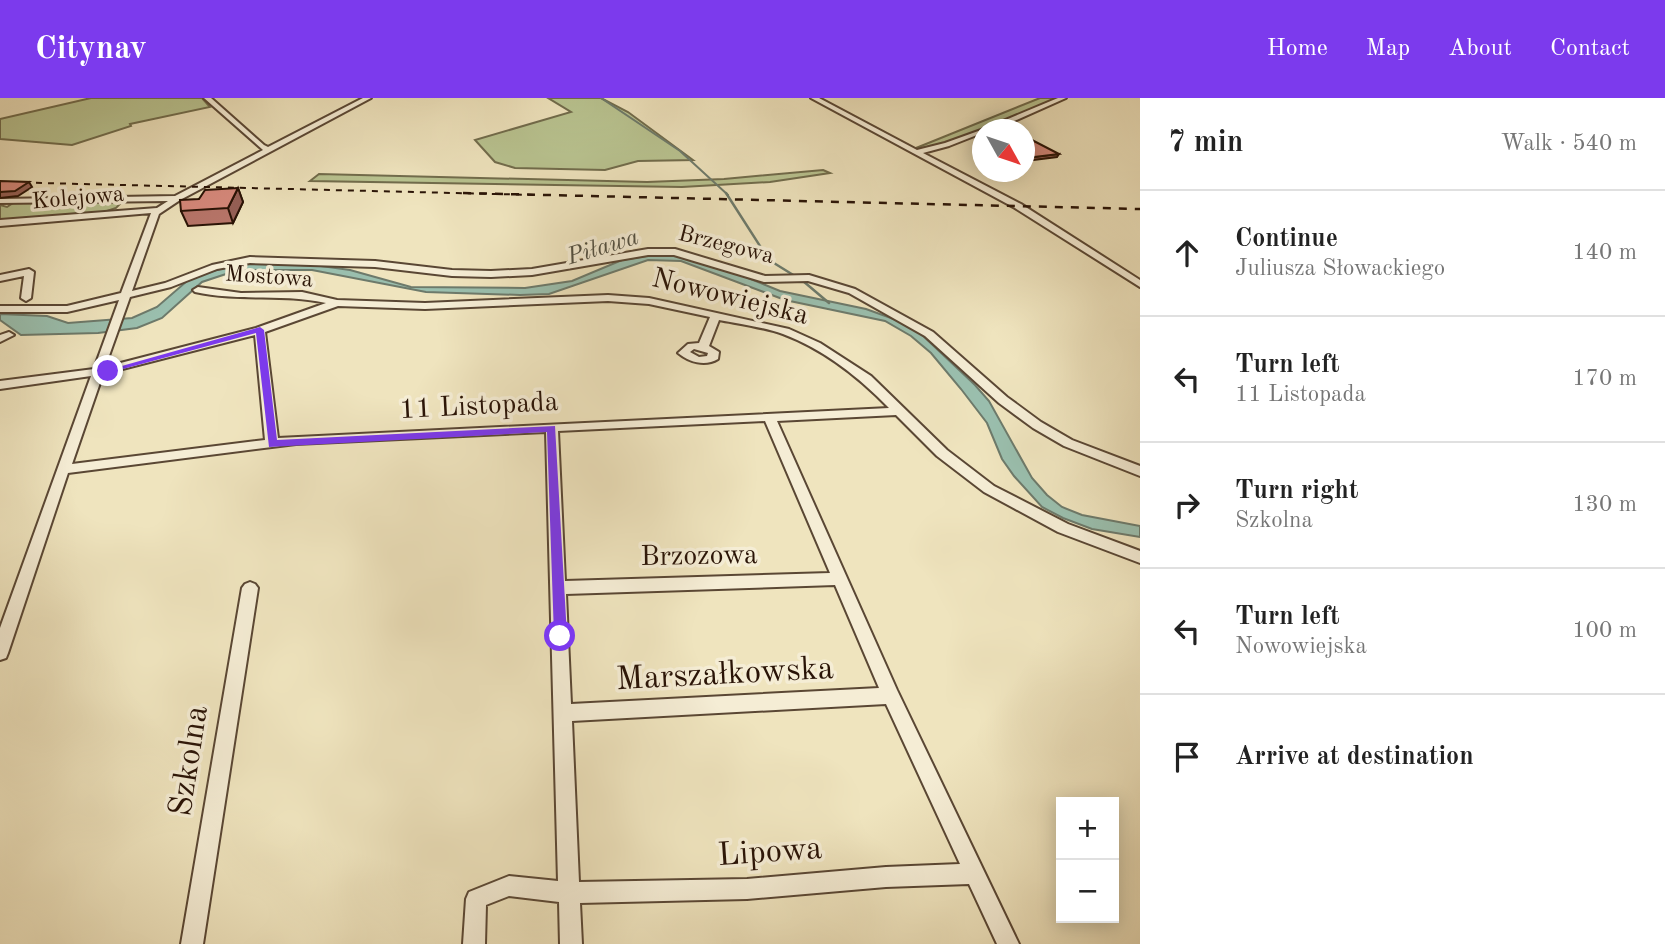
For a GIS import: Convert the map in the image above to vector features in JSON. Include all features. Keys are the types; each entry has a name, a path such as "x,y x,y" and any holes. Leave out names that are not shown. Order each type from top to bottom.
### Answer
{"street":[{"path":"207,98 261,147 269,150"},
{"path":"0,653 28,567 127,294 148,227 159,210 368,98"},
{"path":"814,98 1018,206 1140,284"},
{"path":"1012,119 1063,98"},
{"path":"917,152 947,145 972,135"},
{"path":"114,214 133,198"},
{"path":"0,201 177,198"},
{"name":"Kolejowa","path":"0,223 159,210"},
{"name":"Brzegowa","path":"0,309 61,310 169,285 229,263 269,259 375,264 452,273 491,274 532,272 665,251 699,257 764,279 798,278 825,281 845,287 920,328 1024,417 1068,443 1140,471"},
{"path":"0,278 29,272 26,298"},
{"name":"Mostowa","path":"198,290 241,296 302,295 337,303"},
{"name":"Nowowiejska","path":"0,385 97,373 260,330 337,303 425,306 608,298 649,301 785,331 816,345 867,379 942,453 989,488 1063,528 1140,557"},
{"path":"703,346 716,315"},
{"path":"260,330 272,444"},
{"name":"11 Listopada","path":"65,469 296,440 898,411"},
{"path":"770,419 891,696 1008,944"},
{"path":"552,428 571,944"},
{"name":"Brzozowa","path":"559,588 841,579"},
{"name":"Szkolna","path":"192,944 250,588"},
{"name":"Marszałkowska","path":"563,713 891,696"},
{"name":"Lipowa","path":"474,944 476,899 509,886 570,893 747,889 873,877 975,874"}],"shaded area":[{"path":"91,98 202,98 210,107 130,124 131,126 72,145 0,139 0,119"},
{"path":"548,98 601,98 628,112 693,160 638,161 605,170 515,168 495,162 475,140 571,112"},
{"path":"1040,98 1057,98 1009,119 988,119"},
{"path":"972,125 972,135 967,137 931,147 916,148"},
{"path":"823,170 830,173 770,182 682,187 310,181 319,174 647,182 724,179"},
{"path":"105,199 124,200 116,208 101,213 0,222 0,205 7,207 13,203 0,202 100,200 97,202"},
{"path":"665,253 706,261 780,291 866,309 902,322 920,333 989,401 1032,478 1047,495 1062,507 1082,515 1140,526 1140,537 1092,529 1042,507 1002,459 987,423 961,389 931,353 911,336 885,321 785,300 681,261 648,260 549,294 520,295 426,292 312,270 238,270 202,282 162,318 137,328 98,333 21,335 0,320 0,314 47,316 68,323 132,318 157,307 187,281 234,265 258,263 321,266 350,270 411,287 525,288 572,281 622,260"}],"building":[{"path":"1035,142 1059,154 1035,157"},
{"path":"0,181 29,182 15,191 0,192"},
{"path":"238,188 228,208 181,211 180,200 199,199 205,190"}],"waterway":[{"path":"601,98 680,151 726,193"},
{"path":"726,193 769,260 803,281 829,303"}],"railway":[{"path":"0,182 537,195"},
{"path":"463,193 1140,209"}],"route":[{"path":"108,371 260,330 272,444 296,440 552,428 552,483 560,636"}],"water label":[{"name":"Piława","path":"603,248"}]}
